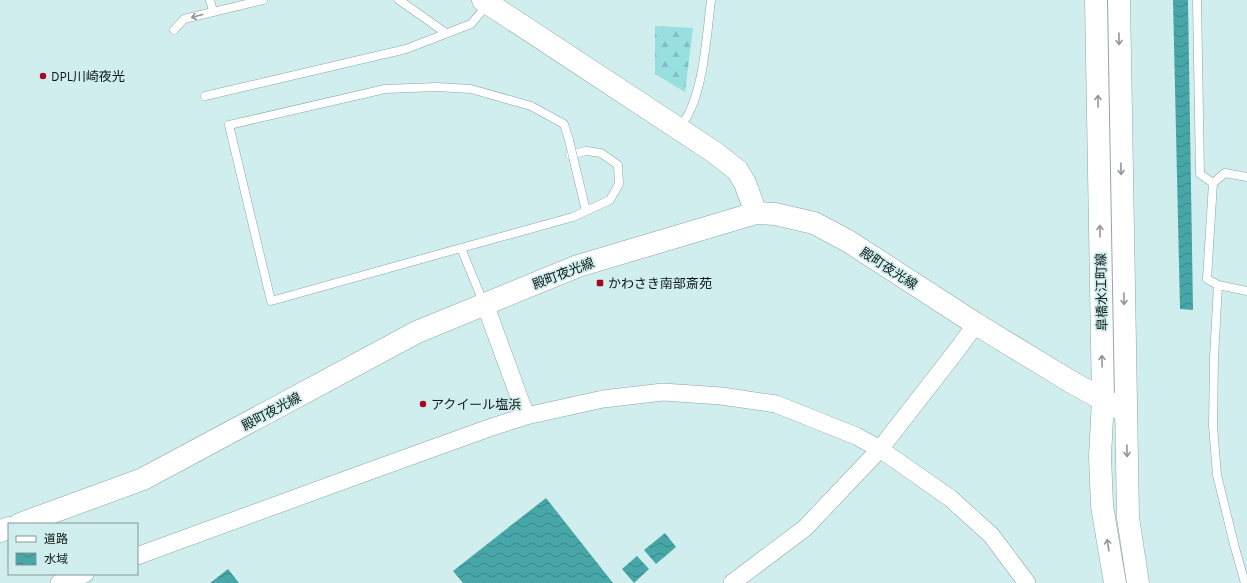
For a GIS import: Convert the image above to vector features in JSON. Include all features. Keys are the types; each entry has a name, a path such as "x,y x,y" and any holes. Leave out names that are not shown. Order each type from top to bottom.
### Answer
{"street":[{"name":"皐橋水江町線","path":"1096,0 1103,400 1100,456 1102,506 1115,583"},
{"name":"皐橋水江町線","path":"1119,0 1128,518 1138,583"},
{"path":"486,2 714,152 737,170 745,183 756,213"},
{"name":"殿町夜光線","path":"23,523 143,479 417,332 578,266 756,213 775,214 814,223 848,242 976,324 1103,400 1126,412"},
{"path":"484,304 526,416"},
{"path":"732,583 805,528 880,449 976,324"},
{"path":"138,556 393,462 526,416 603,398 663,392 721,396 776,404 842,430 880,449 950,498 991,535 1027,583"},
{"path":"59,583 82,575"}],"lane":[{"path":"210,0 213,12"},
{"path":"174,30 184,20 263,0"},
{"path":"399,0 446,34"},
{"path":"678,129 689,113 696,96 702,70 711,0"},
{"path":"1197,0 1200,174 1213,183"},
{"path":"205,96 406,49 471,24 486,2"},
{"path":"570,155 586,151 602,153 618,165 619,184 610,200 573,217 271,301 228,125 385,89 437,87 471,89 531,106 564,124 569,140 575,165 586,211"},
{"path":"1247,177 1225,173 1213,183 1207,279 1218,285 1247,291"},
{"path":"461,248 484,304"},
{"path":"1218,285 1214,358 1213,426 1217,474 1245,583"}],"green space":[{"path":"655,26 693,28 685,92 655,74"}],"water":[{"path":"1173,0 1188,0 1193,310 1180,309"},
{"path":"546,498 613,583 463,583 453,571"},
{"path":"665,533 676,547 656,564 644,550"},
{"path":"637,556 649,569 634,583 622,569"},
{"path":"228,569 239,583 210,583"}],"place":[{"name":"DPL川崎夜光","path":"43,76"},
{"name":"かわさき南部斎苑","path":"600,283"},
{"name":"アクイール塩浜","path":"423,404"}]}
